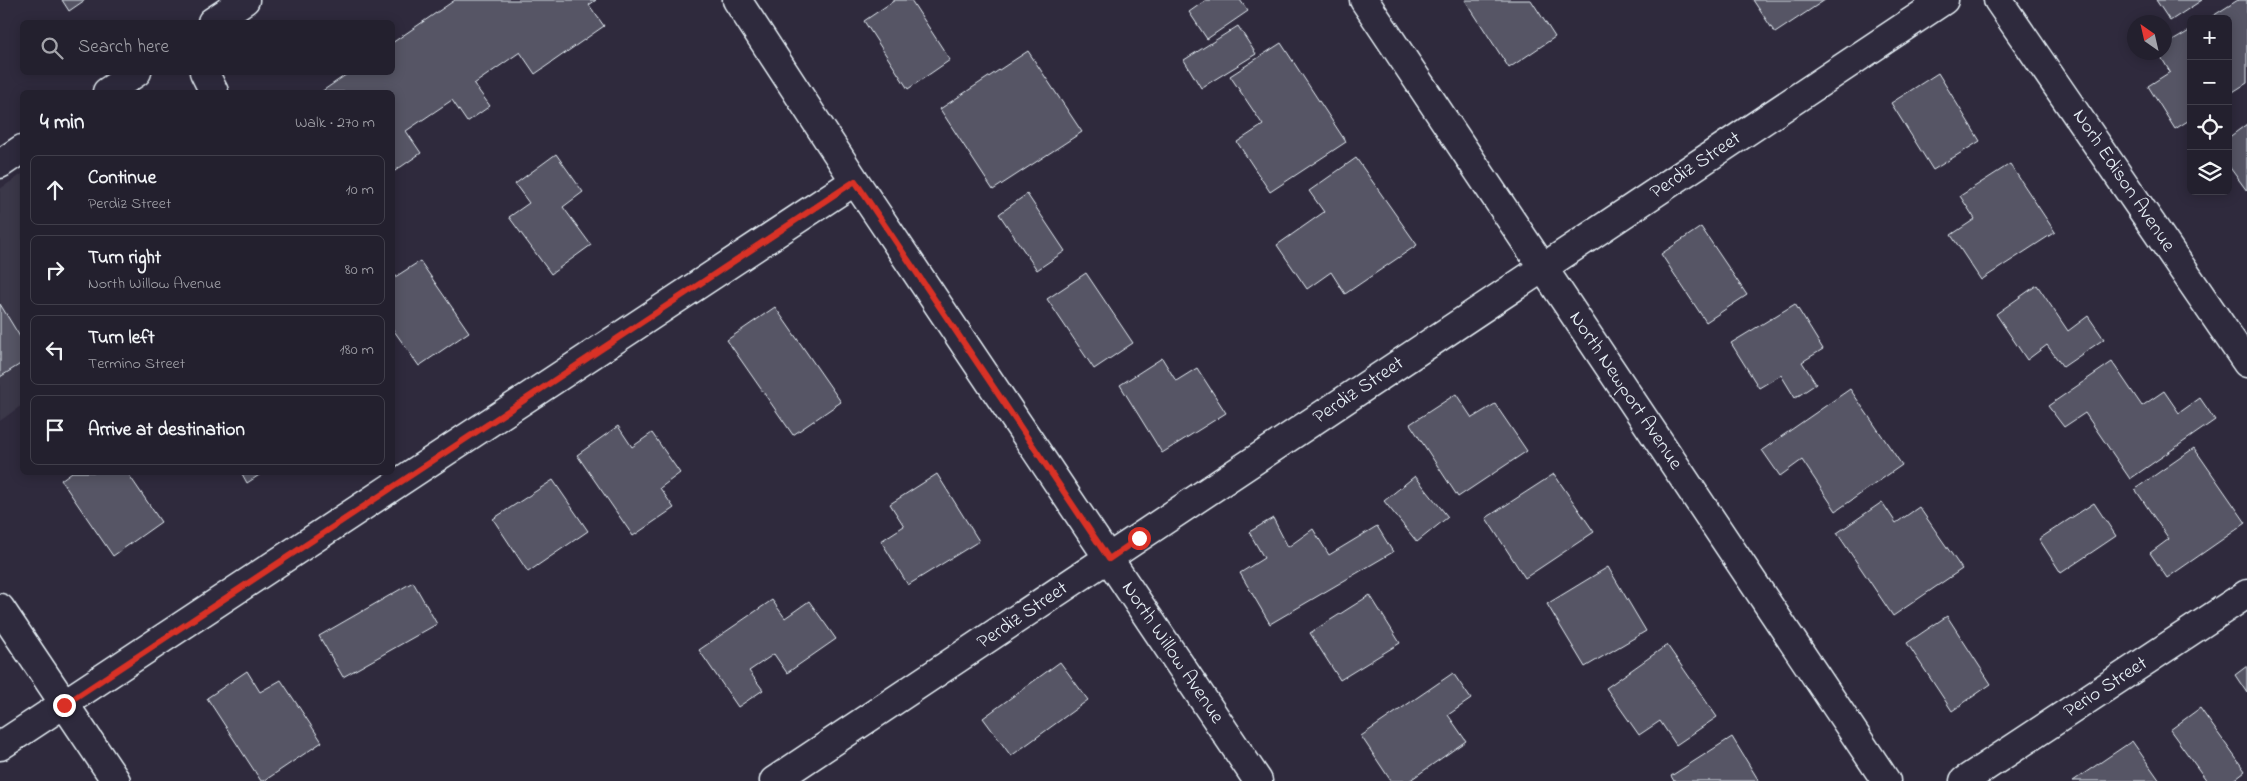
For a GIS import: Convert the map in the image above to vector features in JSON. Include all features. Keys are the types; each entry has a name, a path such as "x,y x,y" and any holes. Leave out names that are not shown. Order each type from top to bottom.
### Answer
{"street":[{"path":"215,20 245,0"},
{"name":"North Willow Avenue","path":"737,0 855,181 1258,781"},
{"name":"North Newport Avenue","path":"1364,0 1886,781"},
{"name":"Perdiz Street","path":"774,781 1944,0"},
{"name":"Norh Edison Avenue","path":"1998,0 2247,363"},
{"path":"110,90 132,75"},
{"path":"206,75 213,90"},
{"path":"0,164 20,150"},
{"path":"0,746 855,181"},
{"name":"Perio Street","path":"1964,781 2247,594"},
{"path":"0,608 116,781"}],"shaded area":[{"path":"20,175 20,406 0,421 0,189"}],"building":[{"path":"62,0 85,0 69,11"},
{"path":"455,0 596,0 589,5 604,26 535,74 520,52 474,84 490,106 467,122 452,100 406,131 421,153 395,171 395,90 324,90 346,75 395,75 395,41"},
{"path":"895,0 911,0 950,60 908,89 864,21"},
{"path":"1206,0 1240,0 1248,11 1207,39 1189,12"},
{"path":"1465,0 1531,0 1555,37 1509,68"},
{"path":"1753,0 1825,0 1775,33"},
{"path":"2156,0 2202,0 2172,20 2172,15 2166,15"},
{"path":"2238,0 2247,0 2247,83 2232,92 2232,15 2214,15"},
{"path":"1238,26 1256,54 1201,88 1184,60"},
{"path":"2187,32 2187,122 2175,129 2148,86 2170,72 2163,60 2172,60 2172,41"},
{"path":"1281,43 1346,142 1270,192 1237,142 1263,125 1230,76"},
{"path":"1028,51 1082,132 993,190 940,109"},
{"path":"1938,73 1980,141 1933,170 1891,103"},
{"path":"2247,124 2247,191 2232,170 2232,135"},
{"path":"556,154 583,192 563,207 591,245 551,274 509,217 529,203 515,184"},
{"path":"1356,158 1417,245 1345,294 1331,272 1307,289 1277,245 1324,212 1309,191"},
{"path":"2010,164 2055,232 1981,280 1951,235 1975,219 1960,196"},
{"path":"1027,194 1065,251 1037,270 999,214"},
{"path":"1701,227 1747,295 1706,322 1661,254"},
{"path":"420,261 469,332 419,366 395,332 395,277"},
{"path":"1086,273 1133,343 1094,369 1047,299"},
{"path":"2037,285 2068,331 2088,316 2104,339 2063,367 2047,345 2027,360 1996,314"},
{"path":"0,304 20,337 20,364 0,377"},
{"path":"1795,304 1823,349 1802,362 1816,384 1795,398 1781,375 1759,388 1731,343"},
{"path":"775,307 841,402 793,435 727,340"},
{"path":"1162,358 1176,381 1197,368 1226,413 1162,453 1120,385"},
{"path":"2112,362 2142,406 2164,391 2179,413 2200,398 2215,420 2130,479 2085,413 2064,427 2048,406"},
{"path":"1850,389 1902,465 1836,511 1802,460 1780,476 1762,450"},
{"path":"1456,394 1472,418 1495,404 1527,451 1458,497 1410,424"},
{"path":"618,426 632,447 652,433 680,473 660,488 674,508 633,536 577,455"},
{"path":"2194,448 2246,523 2167,578 2150,553 2169,539 2135,489"},
{"path":"937,474 979,541 908,585 881,541 904,526 890,504"},
{"path":"1554,474 1594,532 1525,578 1486,518"},
{"path":"68,475 129,475 161,522 113,556 61,480"},
{"path":"243,475 259,475 247,483"},
{"path":"1415,476 1448,517 1417,542 1384,501"},
{"path":"553,480 588,531 528,572 493,519"},
{"path":"1882,502 1896,523 1919,507 1962,569 1893,616 1837,533"},
{"path":"2094,503 2116,536 2061,573 2039,539"},
{"path":"1273,518 1288,547 1313,529 1329,555 1377,526 1393,552 1270,624 1240,573 1264,558 1249,532"},
{"path":"1608,567 1646,631 1585,667 1547,604"},
{"path":"413,582 437,624 343,677 319,636"},
{"path":"1370,595 1400,643 1340,680 1310,633"},
{"path":"772,600 785,618 809,601 836,639 787,673 774,654 749,671 763,690 738,707 699,650"},
{"path":"1947,616 1991,684 1952,711 1907,643"},
{"path":"1667,645 1717,717 1676,745 1660,721 1639,735 1606,688"},
{"path":"1060,662 1088,700 1011,756 983,718"},
{"path":"2247,666 2247,693 2235,675"},
{"path":"247,671 260,692 281,680 322,742 264,781 261,781 207,698"},
{"path":"1453,673 1471,699 1448,715 1466,741 1409,781 1391,781 1361,736"},
{"path":"2200,708 2245,771 2232,781 2207,781 2170,730"},
{"path":"1732,737 1759,781 1674,781 1671,776"},
{"path":"2132,741 2160,781 2073,781"}],"route":[{"path":"64,705 855,181 1109,559 1139,538"}]}
